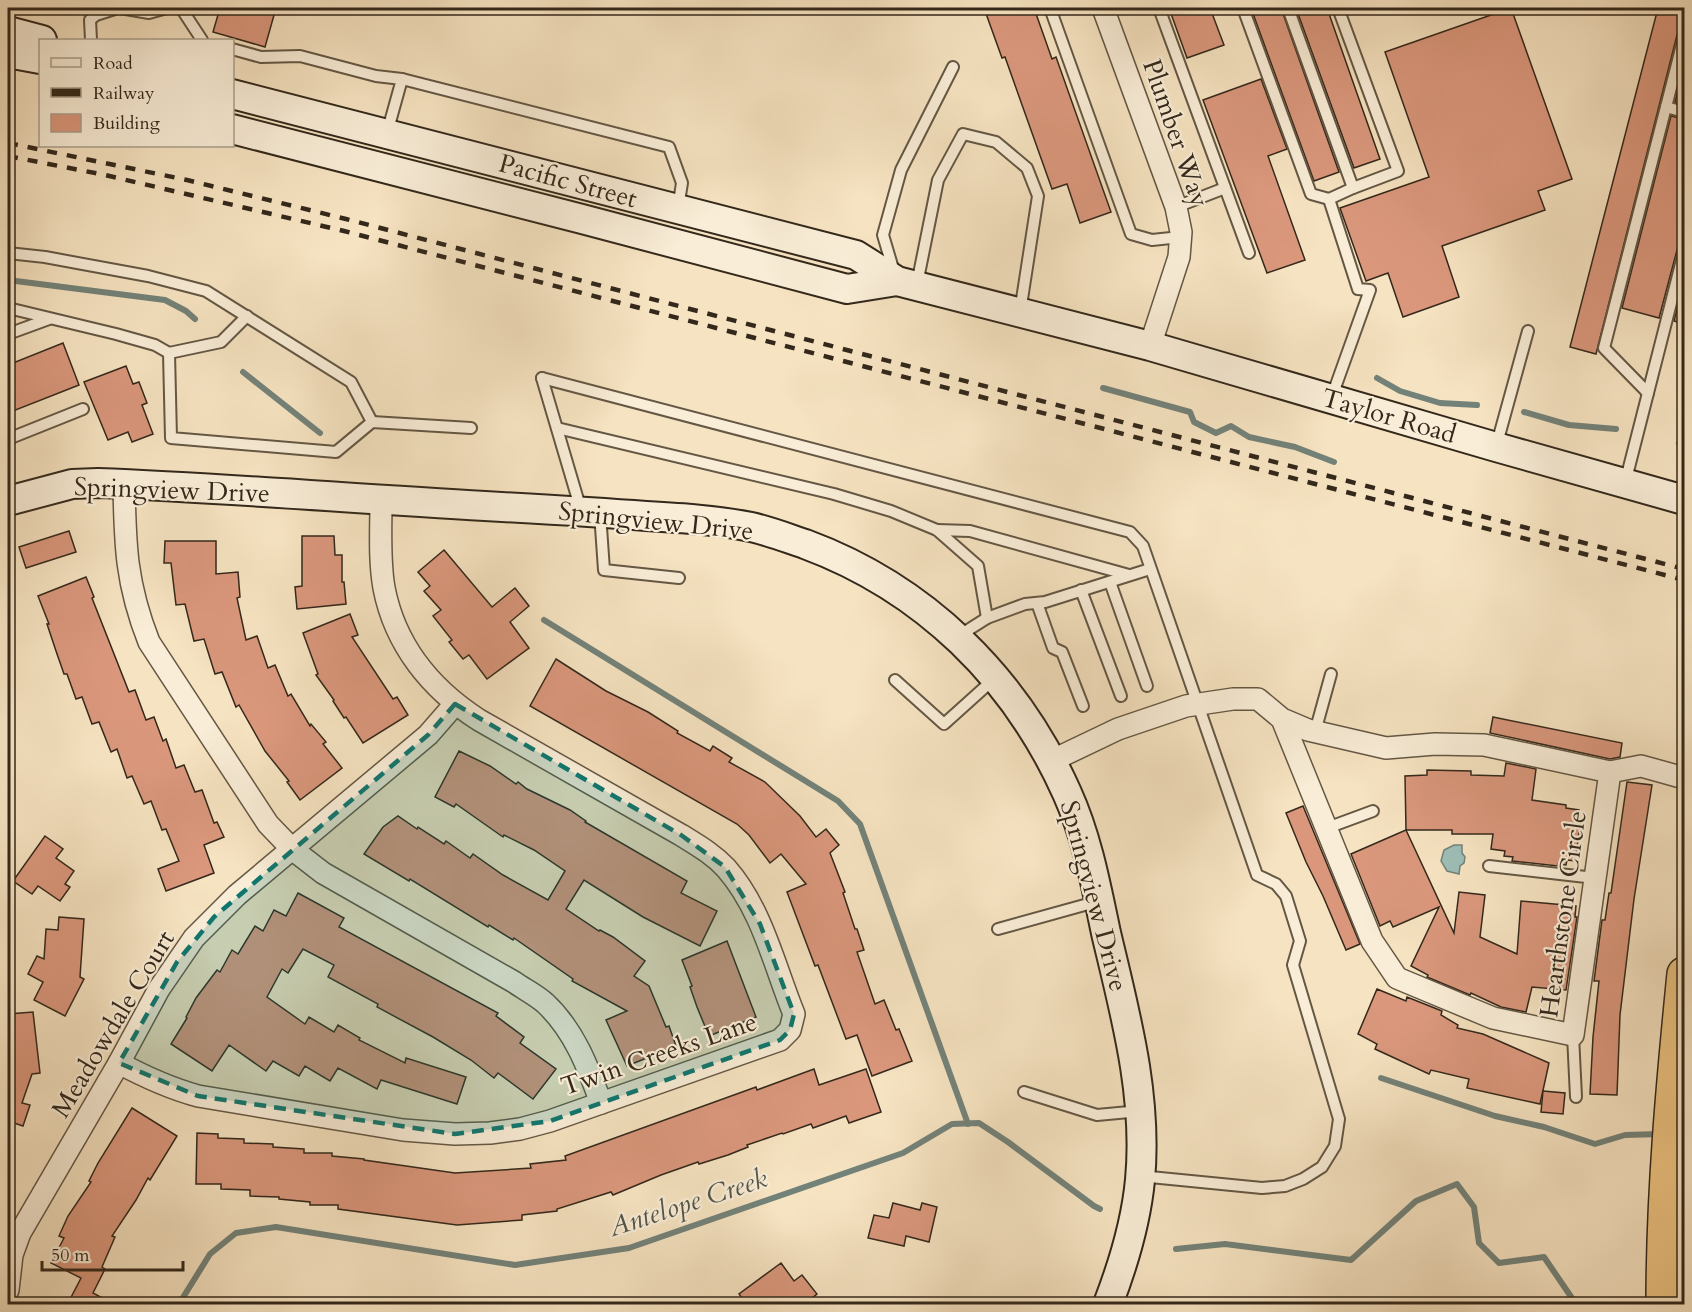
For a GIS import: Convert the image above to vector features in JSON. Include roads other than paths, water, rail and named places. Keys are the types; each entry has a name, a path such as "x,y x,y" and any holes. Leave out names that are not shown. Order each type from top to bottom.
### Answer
{"highway":[{"path":"1663,1305 1666,1178 1684,974"}],"main road":[{"path":"8,31 39,39"},
{"path":"8,57 13,54 39,59"},
{"path":"8,70 39,79"},
{"name":"Pacific Street","path":"234,95 856,255 907,283 1095,331"},
{"name":"Pacific Street","path":"234,130 847,290 907,283"},
{"path":"387,133 388,145 398,157 438,171 452,187"},
{"path":"582,219 593,209 655,223 678,208 691,234 726,242 740,262"},
{"name":"Taylor Road","path":"1095,331 1684,500"},
{"name":"Springview Drive","path":"8,501 72,484 124,484 590,512 718,522 755,528 787,538 852,563 889,584 957,638 996,677 1032,726 1052,761 1080,827 1130,1036 1140,1111 1140,1176 1128,1243 1108,1305"}],"street":[{"name":"Plumber Way","path":"1103,8 1176,207 1180,237 1179,257 1150,346"},
{"path":"124,484 125,548 129,581 137,612 150,642 268,824 292,849 323,873 514,982 544,1003 565,1026 580,1050 601,1103"},
{"name":"Twin Creeks Lane","path":"119,1063 171,1089 198,1096 429,1133 467,1134 520,1129 550,1121 780,1040 790,1030 794,1014 760,924 744,892 725,867 704,849 681,835 455,704 433,684 403,640 391,614 384,588 381,558 381,500"},
{"name":"Hearthstone Circle","path":"1052,761 1118,729 1186,706 1233,699 1258,699 1282,719 1315,732 1386,748 1435,744 1485,745 1610,772 1573,1035 1493,1018 1397,978 1372,941 1282,719"},
{"name":"Meadowdale Court","path":"8,1290 12,1256 20,1233 119,1063 159,989 194,939 237,896 429,735 455,704"},
{"path":"1610,772 1641,766 1684,778"}],"lane":[{"path":"92,39 90,20 96,15 119,8 149,13 167,8"},
{"path":"181,8 201,39"},
{"path":"1050,8 1131,234 1152,240 1180,237"},
{"path":"1159,8 1249,253"},
{"path":"1243,8 1311,194 1329,199 1398,171 1338,8"},
{"path":"1288,8 1353,188"},
{"path":"1648,393 1604,348 1684,37"},
{"path":"234,50 261,57 300,56 376,76 402,79 669,147 682,183 678,208"},
{"path":"907,283 883,235 901,170 952,67"},
{"path":"387,133 402,79"},
{"path":"1666,107 1684,112"},
{"path":"907,283 938,180 963,134 996,142 1027,168 1038,196 1020,312"},
{"path":"1176,207 1225,188"},
{"path":"1329,199 1358,289 1370,290 1331,399"},
{"path":"1624,483 1684,252"},
{"path":"8,253 45,257 148,276 206,291 351,382 372,422"},
{"path":"8,308 116,334 155,345 169,353 221,342 247,316"},
{"path":"8,334 48,319"},
{"path":"1496,447 1528,332"},
{"path":"169,353 171,438 336,452 372,422 471,428"},
{"path":"679,578 604,570 590,512 557,428 542,378 1130,532 1143,546 1257,875 1276,884 1286,896 1300,941 1293,965 1339,1119 1335,1146 1322,1167 1303,1179 1285,1186 1262,1188 1140,1176"},
{"path":"8,439 83,409"},
{"path":"557,428 834,494 891,511 937,530 978,566 987,618"},
{"path":"937,530 970,531 1129,575"},
{"path":"957,638 987,618 1025,604 1036,603 1150,569"},
{"path":"1110,582 1147,686"},
{"path":"1081,590 1121,696"},
{"path":"1036,603 1053,648 1062,652 1083,706"},
{"path":"1315,732 1331,674"},
{"path":"895,680 944,724 996,677"},
{"path":"1327,828 1373,811"},
{"path":"1489,866 1595,878"},
{"path":"998,929 1099,901"},
{"path":"1573,1035 1576,1097"},
{"path":"1024,1092 1097,1115 1140,1111"}],"water":[{"path":"1454,845 1462,845 1462,853 1465,857 1459,874 1447,871 1441,861 1444,850"}],"waterway":[{"path":"8,280 165,300 186,311 195,319"},
{"path":"243,372 320,433"},
{"path":"1683,382 1684,376"},
{"path":"1377,378 1400,391 1440,403 1477,405"},
{"path":"1103,388 1190,412 1194,422 1216,433 1231,426 1249,437 1295,447 1334,462"},
{"path":"1524,412 1569,425 1616,429"},
{"path":"1679,443 1684,448"},
{"path":"544,620 838,801 860,824 968,1124"},
{"path":"1381,1078 1495,1116 1544,1127 1595,1144 1625,1135 1660,1134"},
{"name":"Antelope Creek","path":"179,1304 210,1254 236,1233 276,1227 515,1265 629,1248 903,1153 952,1124 979,1123 1100,1209"},
{"name":"Antelope Creek","path":"1176,1249 1225,1244 1351,1260 1416,1201 1457,1184 1474,1207 1479,1243 1499,1263 1544,1257 1576,1304"}],"railway":[{"path":"8,143 187,180 346,219 1684,569"},
{"path":"8,156 105,175 344,231 1684,580"}]}
